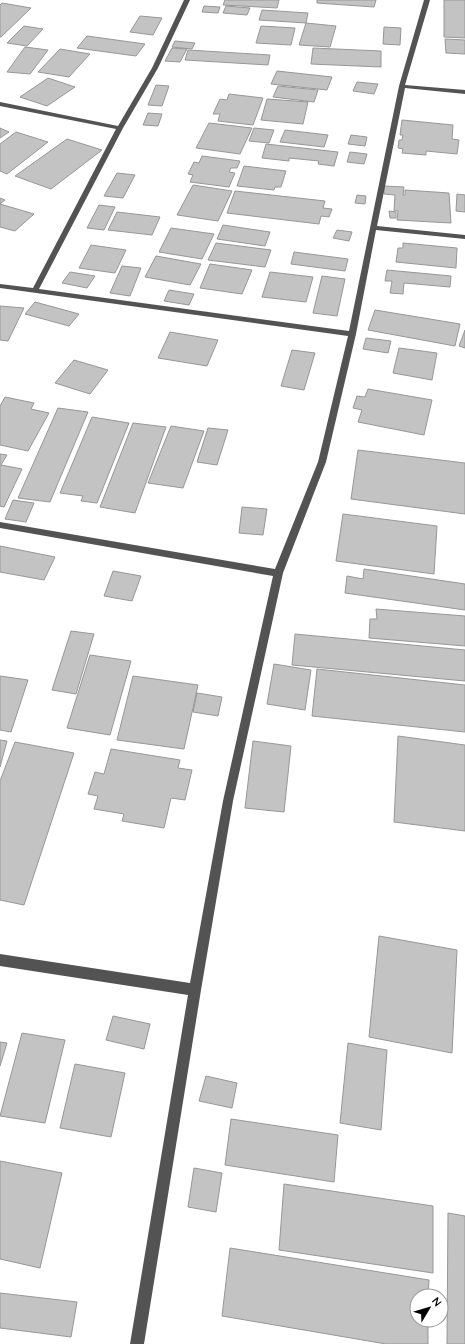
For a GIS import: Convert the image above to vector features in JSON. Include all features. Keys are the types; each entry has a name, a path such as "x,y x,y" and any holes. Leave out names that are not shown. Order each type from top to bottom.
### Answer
{"street":[{"path":"35,291 120,128 155,68 187,0"},
{"path":"137,1344 195,990 228,801 278,573 322,462 352,334 402,86 427,0"},
{"path":"402,86 465,92"},
{"path":"0,104 120,128"},
{"path":"373,228 465,237"},
{"path":"0,286 352,334"},
{"path":"0,525 278,573"},
{"path":"0,960 195,990"}],"building":[{"path":"225,0 279,0 277,8 223,5"},
{"path":"317,0 376,0 374,7 317,3"},
{"path":"444,0 465,0 465,38 444,37"},
{"path":"2,3 31,8 0,37 0,5"},
{"path":"204,6 220,7 218,13 202,12"},
{"path":"226,6 250,8 247,15 223,13"},
{"path":"262,10 308,13 306,23 259,20"},
{"path":"140,16 162,18 153,35 130,32"},
{"path":"306,23 336,26 330,47 299,45"},
{"path":"24,26 43,29 27,46 7,43"},
{"path":"261,26 295,28 291,45 256,43"},
{"path":"384,27 401,28 400,45 383,44"},
{"path":"87,36 145,44 136,56 77,48"},
{"path":"445,39 465,40 465,54 446,53"},
{"path":"175,41 195,43 192,49 172,47"},
{"path":"25,47 48,50 30,74 7,72"},
{"path":"172,48 187,49 180,62 165,61"},
{"path":"313,48 381,51 381,67 311,64"},
{"path":"60,49 90,54 69,77 38,72"},
{"path":"188,50 270,55 268,65 185,60"},
{"path":"277,71 332,77 327,90 271,84"},
{"path":"48,78 75,87 47,106 20,97"},
{"path":"357,82 378,84 374,94 353,91"},
{"path":"156,85 169,86 162,106 148,105"},
{"path":"278,86 318,90 314,102 273,97"},
{"path":"229,94 263,98 253,125 218,121 220,114 213,114 220,99 227,100"},
{"path":"267,99 308,102 303,124 261,120"},
{"path":"148,113 162,114 158,126 143,125"},
{"path":"402,120 453,125 452,139 459,140 457,154 426,151 426,155 402,153 403,149 398,148 399,140 402,140 403,135 400,135"},
{"path":"209,123 252,128 240,154 196,148"},
{"path":"0,128 9,132 0,138"},
{"path":"254,128 274,130 269,143 249,141"},
{"path":"285,130 328,135 324,147 280,142"},
{"path":"16,132 48,142 7,174 0,171 0,144"},
{"path":"351,135 367,137 365,146 348,144"},
{"path":"67,139 102,150 51,189 15,176"},
{"path":"266,144 338,152 334,166 318,164 319,161 289,158 289,161 262,158"},
{"path":"350,152 367,154 364,164 347,162"},
{"path":"202,156 240,161 237,168 231,168 229,172 235,173 229,187 190,182 193,175 188,174 194,162 199,163"},
{"path":"244,166 286,171 281,187 275,187 274,190 237,186"},
{"path":"117,173 135,175 123,198 104,196"},
{"path":"193,185 232,191 218,221 177,215"},
{"path":"384,186 404,187 403,195 405,195 405,190 449,193 451,223 397,220 398,211 394,211 395,195 384,194"},
{"path":"235,191 325,201 323,208 332,209 329,217 321,216 319,224 227,213"},
{"path":"457,194 465,195 465,212 456,211"},
{"path":"357,195 366,196 365,204 355,203"},
{"path":"0,198 5,200 0,204"},
{"path":"0,204 34,214 15,231 0,227"},
{"path":"99,205 115,207 104,230 87,228"},
{"path":"389,211 396,212 396,218 390,218"},
{"path":"117,212 160,217 152,235 108,230"},
{"path":"223,225 270,232 265,246 217,239"},
{"path":"171,228 214,234 202,259 159,252"},
{"path":"337,230 352,232 349,241 333,238"},
{"path":"216,243 271,250 265,267 208,260"},
{"path":"403,243 457,248 456,268 396,262 398,248 403,248"},
{"path":"91,245 126,250 115,273 79,268"},
{"path":"294,252 348,259 345,271 291,264"},
{"path":"156,256 201,264 190,285 145,277"},
{"path":"210,264 252,270 242,294 200,288"},
{"path":"122,266 141,268 130,296 110,293"},
{"path":"387,270 451,276 450,287 404,283 403,294 390,293 392,281 385,281"},
{"path":"70,272 95,276 87,288 62,283"},
{"path":"270,272 313,277 306,302 262,297"},
{"path":"322,276 345,279 337,316 313,313"},
{"path":"169,290 194,294 189,305 164,301"},
{"path":"35,302 79,314 69,326 25,314"},
{"path":"0,306 24,308 8,341 0,340"},
{"path":"375,310 460,324 455,346 368,330"},
{"path":"465,330 465,348 459,346"},
{"path":"170,332 218,340 207,366 158,358"},
{"path":"366,338 391,341 388,353 363,349"},
{"path":"399,348 437,353 432,380 393,373"},
{"path":"292,350 315,353 304,390 281,386"},
{"path":"74,360 108,370 90,394 55,383"},
{"path":"368,389 432,400 424,435 358,422 362,410 353,408 357,396 365,397"},
{"path":"5,397 34,403 31,409 49,413 28,451 0,445 0,406"},
{"path":"58,408 88,412 50,502 18,498"},
{"path":"92,417 129,423 97,503 81,501 83,496 60,493"},
{"path":"133,423 166,427 135,513 100,507"},
{"path":"171,426 204,431 183,488 148,483"},
{"path":"208,428 228,430 217,465 197,462"},
{"path":"358,450 465,463 465,514 351,499"},
{"path":"0,454 7,455 1,465 22,469 4,507 0,506"},
{"path":"13,500 34,503 26,522 5,519"},
{"path":"242,507 267,509 263,535 239,533"},
{"path":"343,514 437,526 434,574 336,561"},
{"path":"0,546 55,557 44,580 0,572"},
{"path":"364,569 465,584 465,610 345,593 347,576 363,579"},
{"path":"113,571 141,576 132,601 104,596"},
{"path":"376,609 465,616 465,646 369,638 370,619 377,619"},
{"path":"71,631 94,634 76,694 52,690"},
{"path":"295,634 465,650 465,681 292,665"},
{"path":"90,655 131,661 110,735 67,728"},
{"path":"274,664 311,670 305,710 267,704"},
{"path":"317,669 465,685 465,732 312,716"},
{"path":"0,676 28,680 11,732 0,730"},
{"path":"133,676 198,685 184,749 117,740"},
{"path":"197,693 222,697 218,716 193,712"},
{"path":"398,736 465,745 465,831 394,822"},
{"path":"0,740 7,741 0,767"},
{"path":"253,741 291,746 284,812 245,808"},
{"path":"15,742 74,753 24,905 0,900 0,781"},
{"path":"111,749 180,760 178,768 192,770 185,800 171,798 164,828 122,821 124,814 94,809 98,796 88,794 95,772 104,774"},
{"path":"379,936 457,950 452,1053 369,1037"},
{"path":"113,1016 150,1024 144,1049 106,1040"},
{"path":"22,1033 65,1040 45,1123 0,1116"},
{"path":"0,1042 7,1043 0,1066"},
{"path":"348,1043 387,1050 381,1130 340,1123"},
{"path":"75,1064 125,1073 111,1137 60,1128"},
{"path":"206,1076 237,1083 232,1108 199,1101"},
{"path":"231,1119 338,1135 334,1182 225,1165"},
{"path":"0,1161 62,1173 40,1268 0,1259"},
{"path":"194,1168 222,1173 216,1212 188,1207"},
{"path":"284,1184 433,1206 433,1273 279,1250"},
{"path":"448,1213 465,1216 465,1344 447,1344 447,1328 449,1328 449,1288 447,1288"},
{"path":"230,1248 429,1280 428,1288 409,1288 409,1328 428,1328 428,1344 386,1344 222,1316"},
{"path":"0,1293 77,1302 71,1337 0,1328"}]}
